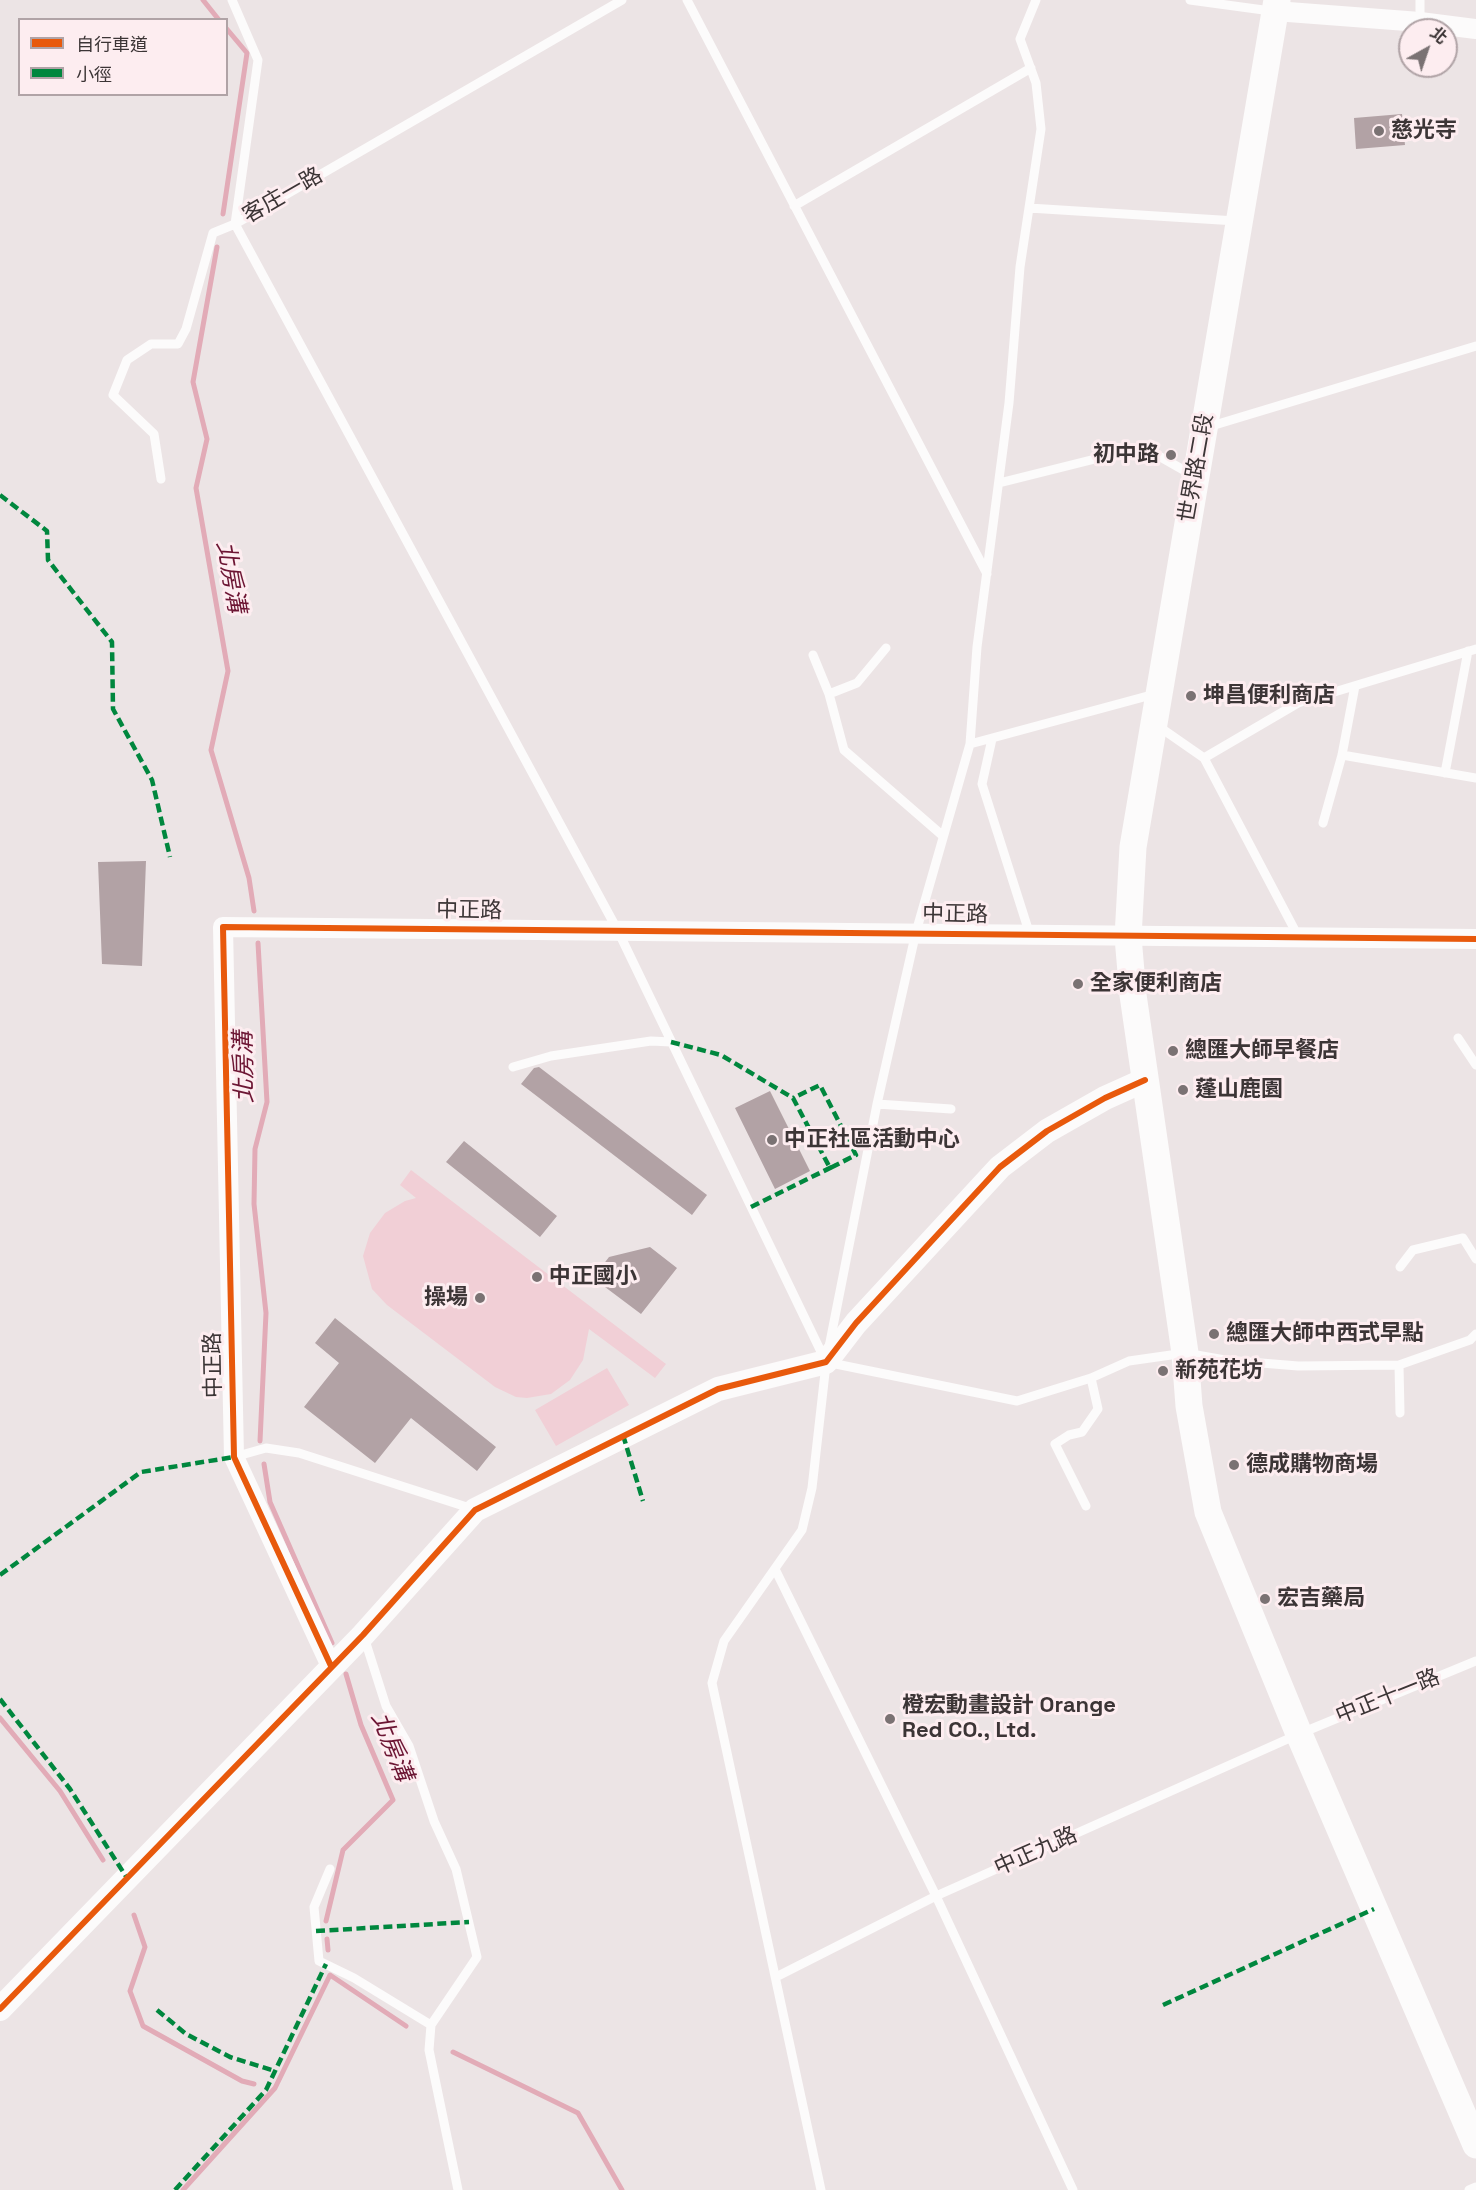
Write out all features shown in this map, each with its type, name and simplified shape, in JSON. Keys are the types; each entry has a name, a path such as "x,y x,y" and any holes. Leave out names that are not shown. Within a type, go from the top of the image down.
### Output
{"main road":[{"name":"世界路二段","path":"1276,6 1132,847 1128,937 1133,994 1185,1353 1189,1406 1208,1512 1299,1734 1476,2145"}],"street":[{"path":"1276,6 1398,20"},
{"path":"1458,27 1476,29"},
{"name":"中正路","path":"331,1666 234,1457 223,927 1476,939"},
{"path":"0,2009 363,1635 475,1510 718,1389 826,1362 855,1323 1000,1167 1047,1131 1105,1098 1145,1080"}],"lane":[{"path":"232,0 258,60 235,224 618,931 826,1362"},
{"name":"客庄一路","path":"161,479 154,434 113,395 128,360 152,344 178,344 186,329 213,233 235,224 622,0"},
{"path":"687,0 987,574"},
{"path":"821,2190 712,1683 724,1641 802,1530 812,1488 826,1362 877,1104 916,932 970,744 977,647 1009,403 1020,267 1041,129 1036,83 1020,39 1036,0"},
{"path":"1190,0 1276,6"},
{"path":"1420,0 1420,18"},
{"path":"795,206 1031,68"},
{"path":"1029,208 1239,221"},
{"path":"1204,428 1476,346"},
{"path":"999,483 1143,447 1196,477"},
{"path":"828,694 858,683 886,648"},
{"path":"1204,758 1298,704 1472,650 1445,773"},
{"path":"813,655 828,694 844,750 943,836"},
{"path":"1323,823 1342,755 1355,686"},
{"path":"970,744 1158,693"},
{"path":"1153,723 1204,758 1299,938"},
{"path":"992,739 982,783 1030,935"},
{"path":"1342,755 1476,778"},
{"path":"1458,1038 1476,1065"},
{"path":"513,1068 551,1056 651,1041 671,1042"},
{"path":"877,1104 951,1109"},
{"path":"1400,1268 1413,1250 1463,1238 1476,1259"},
{"path":"826,1362 1017,1401 1091,1378 1129,1361 1185,1353 1224,1360 1298,1366 1400,1365 1470,1340 1476,1334"},
{"path":"1400,1365 1400,1413"},
{"path":"1086,1506 1055,1444 1069,1435 1082,1432 1098,1409 1091,1378"},
{"path":"234,1457 266,1448 299,1453 475,1510"},
{"path":"775,1569 936,1896 1073,2190"},
{"path":"363,1635 386,1706 409,1746 434,1821 456,1869 477,1957 431,2025 429,2050 458,2190"},
{"name":"中正十一路","path":"1299,1734 1476,1661"},
{"name":"中正九路","path":"776,1977 936,1896 1299,1734"},
{"path":"330,1869 314,1907 319,1961 354,1978 431,2025"},
{"path":"1469,2190 1476,2187"}],"shaded area":[{"path":"411,1170 666,1364 655,1378 589,1329 583,1360 570,1380 551,1394 527,1398 516,1397 495,1387 387,1305 372,1289 363,1256 370,1233 385,1213 405,1201 416,1198 400,1185"},
{"path":"607,1368 629,1405 556,1446 535,1410"}],"building":[{"name":"慈光寺","path":"1402,114 1405,145 1356,149 1354,118"},
{"path":"146,861 142,966 102,964 98,862"},
{"path":"539,1067 707,1195 692,1215 521,1084 534,1068"},
{"name":"中正社區活動中心","path":"770,1091 810,1171 775,1189 735,1108"},
{"path":"464,1141 557,1216 540,1237 446,1162"},
{"path":"650,1247 677,1268 641,1314 593,1278 609,1257"},
{"path":"335,1318 496,1447 477,1471 411,1418 375,1463 304,1407 339,1363 315,1343"}],"waterway":[{"name":"北房溝","path":"203,0 217,18"},
{"name":"北房溝","path":"223,214 247,53 228,30"},
{"name":"北房溝","path":"217,247 193,382 207,439 196,488 228,671 211,750 249,878 254,911"},
{"name":"北房溝","path":"258,943 267,1102 255,1149 254,1204 266,1313 260,1441"},
{"name":"北房溝","path":"264,1464 270,1502 332,1643"},
{"name":"北房溝","path":"326,1921 343,1850 393,1800 361,1725 346,1674"},
{"path":"0,1718 60,1791 103,1860"},
{"path":"134,1915 145,1947 130,1991 143,2026 242,2081 254,2084"},
{"name":"北房溝","path":"327,1939 328,1950"},
{"path":"183,2190 275,2088 330,1975 406,2026"},
{"path":"453,2052 578,2113 622,2190"}],"marked path":[{"path":"0,495 47,531 48,560 112,642 113,709 152,780 170,857"},
{"path":"671,1042 721,1055 793,1098 830,1168 856,1155 820,1085 793,1098"},
{"path":"751,1207 836,1165"},
{"path":"623,1435 643,1501"},
{"path":"0,1575 141,1472 234,1457"},
{"path":"0,1699 70,1789 127,1878"},
{"path":"1163,2005 1374,1909"},
{"path":"316,1931 469,1922"},
{"path":"175,2190 266,2090 326,1964"},
{"path":"157,2010 186,2034 230,2057 275,2071"}],"cycle path":[{"path":"331,1666 234,1457 223,927 1476,939"},
{"path":"0,2009 363,1635 475,1510 718,1389 826,1362 856,1323 1000,1167 1047,1131 1105,1098 1145,1080"}],"place":[{"name":"慈光寺","path":"1379,131"},
{"name":"初中路","path":"1171,455"},
{"name":"坤昌便利商店","path":"1191,696"},
{"name":"全家便利商店","path":"1078,984"},
{"name":"總匯大師早餐店","path":"1173,1051"},
{"name":"蓬山鹿園","path":"1183,1090"},
{"name":"中正社區活動中心","path":"772,1140"},
{"name":"中正國小","path":"537,1277"},
{"name":"操場","path":"480,1298"},
{"name":"總匯大師中西式早點","path":"1214,1334"},
{"name":"新苑花坊","path":"1163,1371"},
{"name":"德成購物商場","path":"1234,1465"},
{"name":"宏吉藥局","path":"1265,1599"},
{"name":"橙宏動畫設計 Orange Red CO., Ltd.","path":"890,1719"}]}
